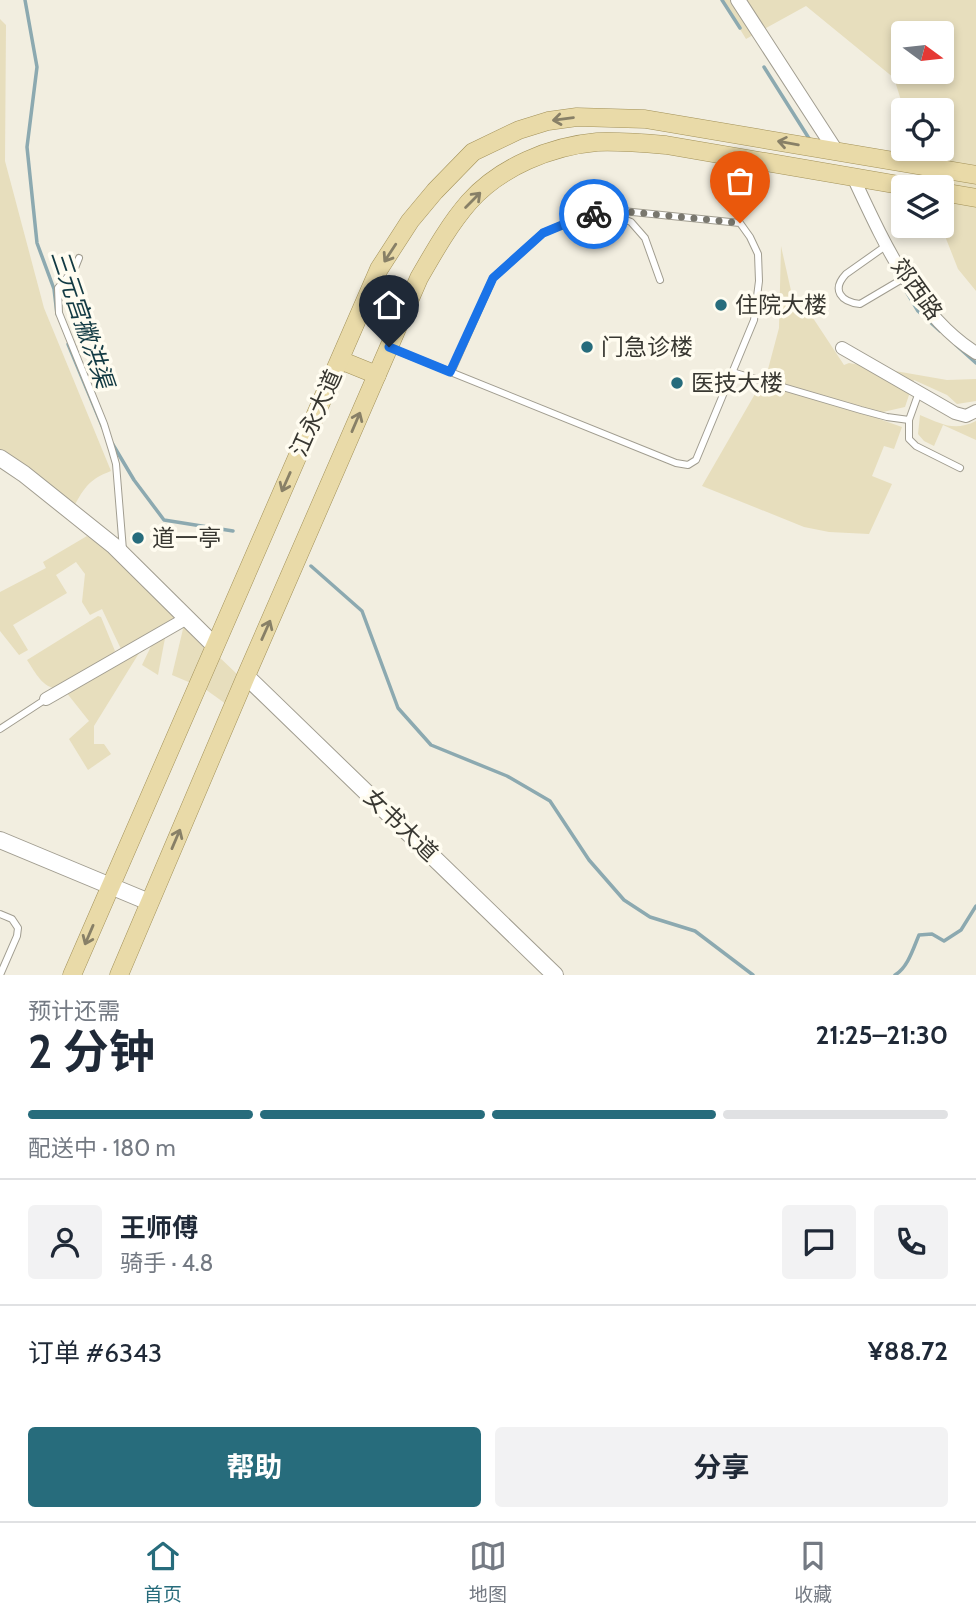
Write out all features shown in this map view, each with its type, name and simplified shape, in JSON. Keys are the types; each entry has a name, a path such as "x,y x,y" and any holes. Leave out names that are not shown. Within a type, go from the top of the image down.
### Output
{"main road":[{"name":"江永大道","path":"72,975 379,269 410,220 473,152 519,130 548,121 577,117 645,119 976,175"},
{"name":"江永大道","path":"119,975 419,278 444,235 470,201 507,170 556,150 596,142 628,142 691,149 891,184"},
{"path":"954,194 976,198"},
{"path":"340,360 377,375"},
{"path":"0,458 114,546 215,646"},
{"name":"女书大道","path":"246,676 555,975"},
{"path":"0,840 108,890"},
{"path":"0,851 147,906"}],"street":[{"path":"738,0 836,151"},
{"name":"郊西路","path":"853,177 884,247 902,279 927,309 976,353"},
{"path":"842,348 955,412 966,416 976,411"},
{"path":"46,699 187,618"}],"lane":[{"path":"389,347 450,372 676,463 688,465 696,460 754,320 759,281 758,254 740,223 612,210 579,218 543,233 493,278 450,372"},
{"path":"604,212 631,222 645,237 660,280"},
{"path":"884,247 841,279 840,295 848,302 860,304 902,279"},
{"path":"79,258 75,268 58,288 59,313 104,424 116,464 124,556"},
{"path":"732,372 861,410 909,420"},
{"path":"919,392 909,420 909,439 916,446 960,468"},
{"path":"0,729 46,699"},
{"path":"0,914 12,919 18,928 0,975"}],"shaded area":[{"path":"722,0 976,0 976,291 958,269 946,238 954,238 954,175 923,175 918,161 954,161 954,98 900,98 896,84 954,84 954,21 891,21 891,76 806,6 746,39"},
{"path":"0,19 6,25 5,161 44,308 111,471 96,478 86,487 71,512 0,458"},
{"path":"781,246 794,304 811,315 844,365 849,363 947,380 976,379 976,401 957,404 947,395 914,380 905,407 874,414 879,419 902,427 894,449 884,446 872,476 892,484 869,534 829,532 804,527 702,486 767,373 779,328"},
{"path":"920,415 954,426 976,421 976,440 943,425 934,446 918,434"},
{"path":"87,536 123,564 177,616 121,649 102,609 90,615 82,602 85,574 76,562 56,575 67,593 13,625 28,650 19,655 0,631 0,592 46,568 43,562"},
{"path":"98,616 101,617 115,651 59,689 44,683 27,660"},
{"path":"181,626 194,633 239,676 226,704 205,689 172,675 183,629"},
{"path":"166,633 158,675 142,665 154,640"},
{"path":"144,645 94,726 94,744 104,744 111,754 88,770 69,739 89,721 66,692"}],"waterway":[{"name":"三元宫撇洪渠","path":"25,0 37,67 27,147 37,243 54,289 57,314"},
{"path":"722,0 740,28"},
{"path":"764,67 810,140"},
{"path":"903,286 918,311 940,331"},
{"name":"三元宫撇洪渠","path":"68,344 103,428"},
{"path":"956,345 976,363"},
{"name":"三元宫撇洪渠","path":"112,443 134,480 164,520 233,531"},
{"name":"三元宫撇洪渠","path":"311,566 362,611 398,708 431,745 507,776 550,801 589,860 624,900 650,917 695,931 753,975"},
{"name":"三元宫撇洪渠","path":"895,975 907,963 919,935 932,934 944,941 961,930 976,906"}],"way so far":[{"path":"594,214 612,210 740,223"}],"place":[{"name":"住院大楼","path":"721,305"},
{"name":"门急诊楼","path":"587,347"},
{"name":"医技大楼","path":"677,383"},
{"name":"道一亭","path":"138,538"}],"route":[{"path":"389,347 450,372 493,278 543,233 594,214"}]}
